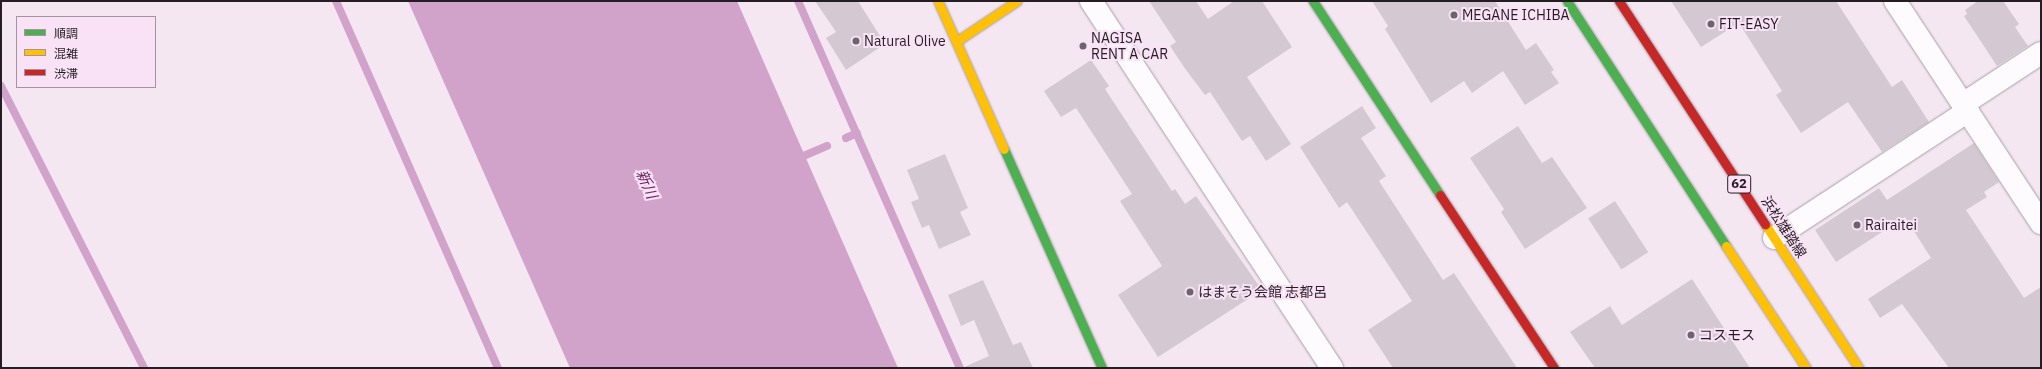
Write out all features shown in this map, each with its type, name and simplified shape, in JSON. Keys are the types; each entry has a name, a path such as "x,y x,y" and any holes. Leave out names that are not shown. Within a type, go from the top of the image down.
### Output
{"street":[{"path":"938,1 1102,368"},
{"path":"956,42 1017,1"},
{"path":"1092,1 1332,368"},
{"path":"1313,1 1554,368"},
{"path":"1567,1 1806,368"},
{"name":"浜松雄踏線","path":"1619,1 1860,368"},
{"path":"1895,1 2041,223"},
{"path":"1774,238 1966,108 2041,53"}],"water":[{"name":"新川","path":"408,1 737,1 898,368 570,368"}],"building":[{"name":"Natural Olive","path":"815,1 858,1 885,44 846,70 826,38 836,32"},
{"path":"1149,1 1196,1 1208,19 1234,1 1262,1 1292,47 1247,77 1291,144 1266,161 1250,136 1242,141 1210,92 1205,95 1170,46 1176,42"},
{"path":"1372,1 1495,1 1526,50 1536,43 1554,70 1551,72 1559,83 1525,105 1503,71 1472,93 1464,81 1431,103 1385,29 1388,26"},
{"path":"1671,1 1836,1 1892,87 1902,80 1929,122 1882,152 1848,102 1801,133 1776,95 1782,91 1739,23 1701,47"},
{"path":"1978,1 2003,1 2019,24 2015,27 2028,46 1997,66 1964,16 1967,14 1965,10"},
{"path":"1091,60 1109,86 1105,89 1172,191 1175,189 1185,204 1196,196 1262,290 1158,357 1118,295 1162,266 1120,201 1132,194 1076,108 1061,117 1044,91"},
{"path":"1362,106 1376,128 1361,138 1386,176 1379,181 1443,280 1454,273 1517,368 1393,368 1368,330 1412,301 1347,202 1339,208 1300,147"},
{"path":"1518,126 1542,163 1552,157 1587,208 1525,249 1501,212 1504,209 1470,158"},
{"path":"1974,143 1999,182 1984,192 1987,197 1966,210 2024,298 2041,287 2041,368 1949,368 1902,304 1880,318 1868,299 1931,258 1905,217 1836,262 1815,230 1879,188 1887,200"},
{"path":"945,154 968,208 960,212 971,235 939,249 929,225 922,228 911,202 919,199 907,170"},
{"path":"1615,201 1648,252 1621,270 1588,218"},
{"path":"1692,279 1750,368 1595,368 1570,332 1610,306 1622,325"},
{"path":"983,280 1013,345 1021,342 1033,368 962,368 989,356 974,320 961,326 948,295"}],"waterway":[{"path":"336,1 498,368"},
{"path":"798,1 960,368"},
{"path":"1,86 144,368"},
{"path":"846,138 857,133"},
{"path":"794,160 827,146"}],"traffic: fast":[{"path":"1313,1 1440,195"},
{"path":"1567,1 1726,246"},
{"path":"1004,149 1102,368"}],"traffic: slow":[{"path":"938,1 1004,149"},
{"path":"957,41 1017,1"},
{"path":"1765,224 1859,368"},
{"path":"1726,246 1806,368"}],"traffic: jam":[{"path":"1619,1 1765,224"},
{"path":"1440,195 1554,368"}],"place":[{"name":"MEGANE ICHIBA","path":"1454,15"},
{"name":"FIT-EASY","path":"1711,24"},
{"name":"Natural Olive","path":"856,41"},
{"name":"NAGISA RENT A CAR","path":"1083,46"},
{"name":"Rairaitei","path":"1857,225"},
{"name":"はまそう会館 志都呂","path":"1190,292"},
{"name":"コスモス","path":"1691,335"}]}
